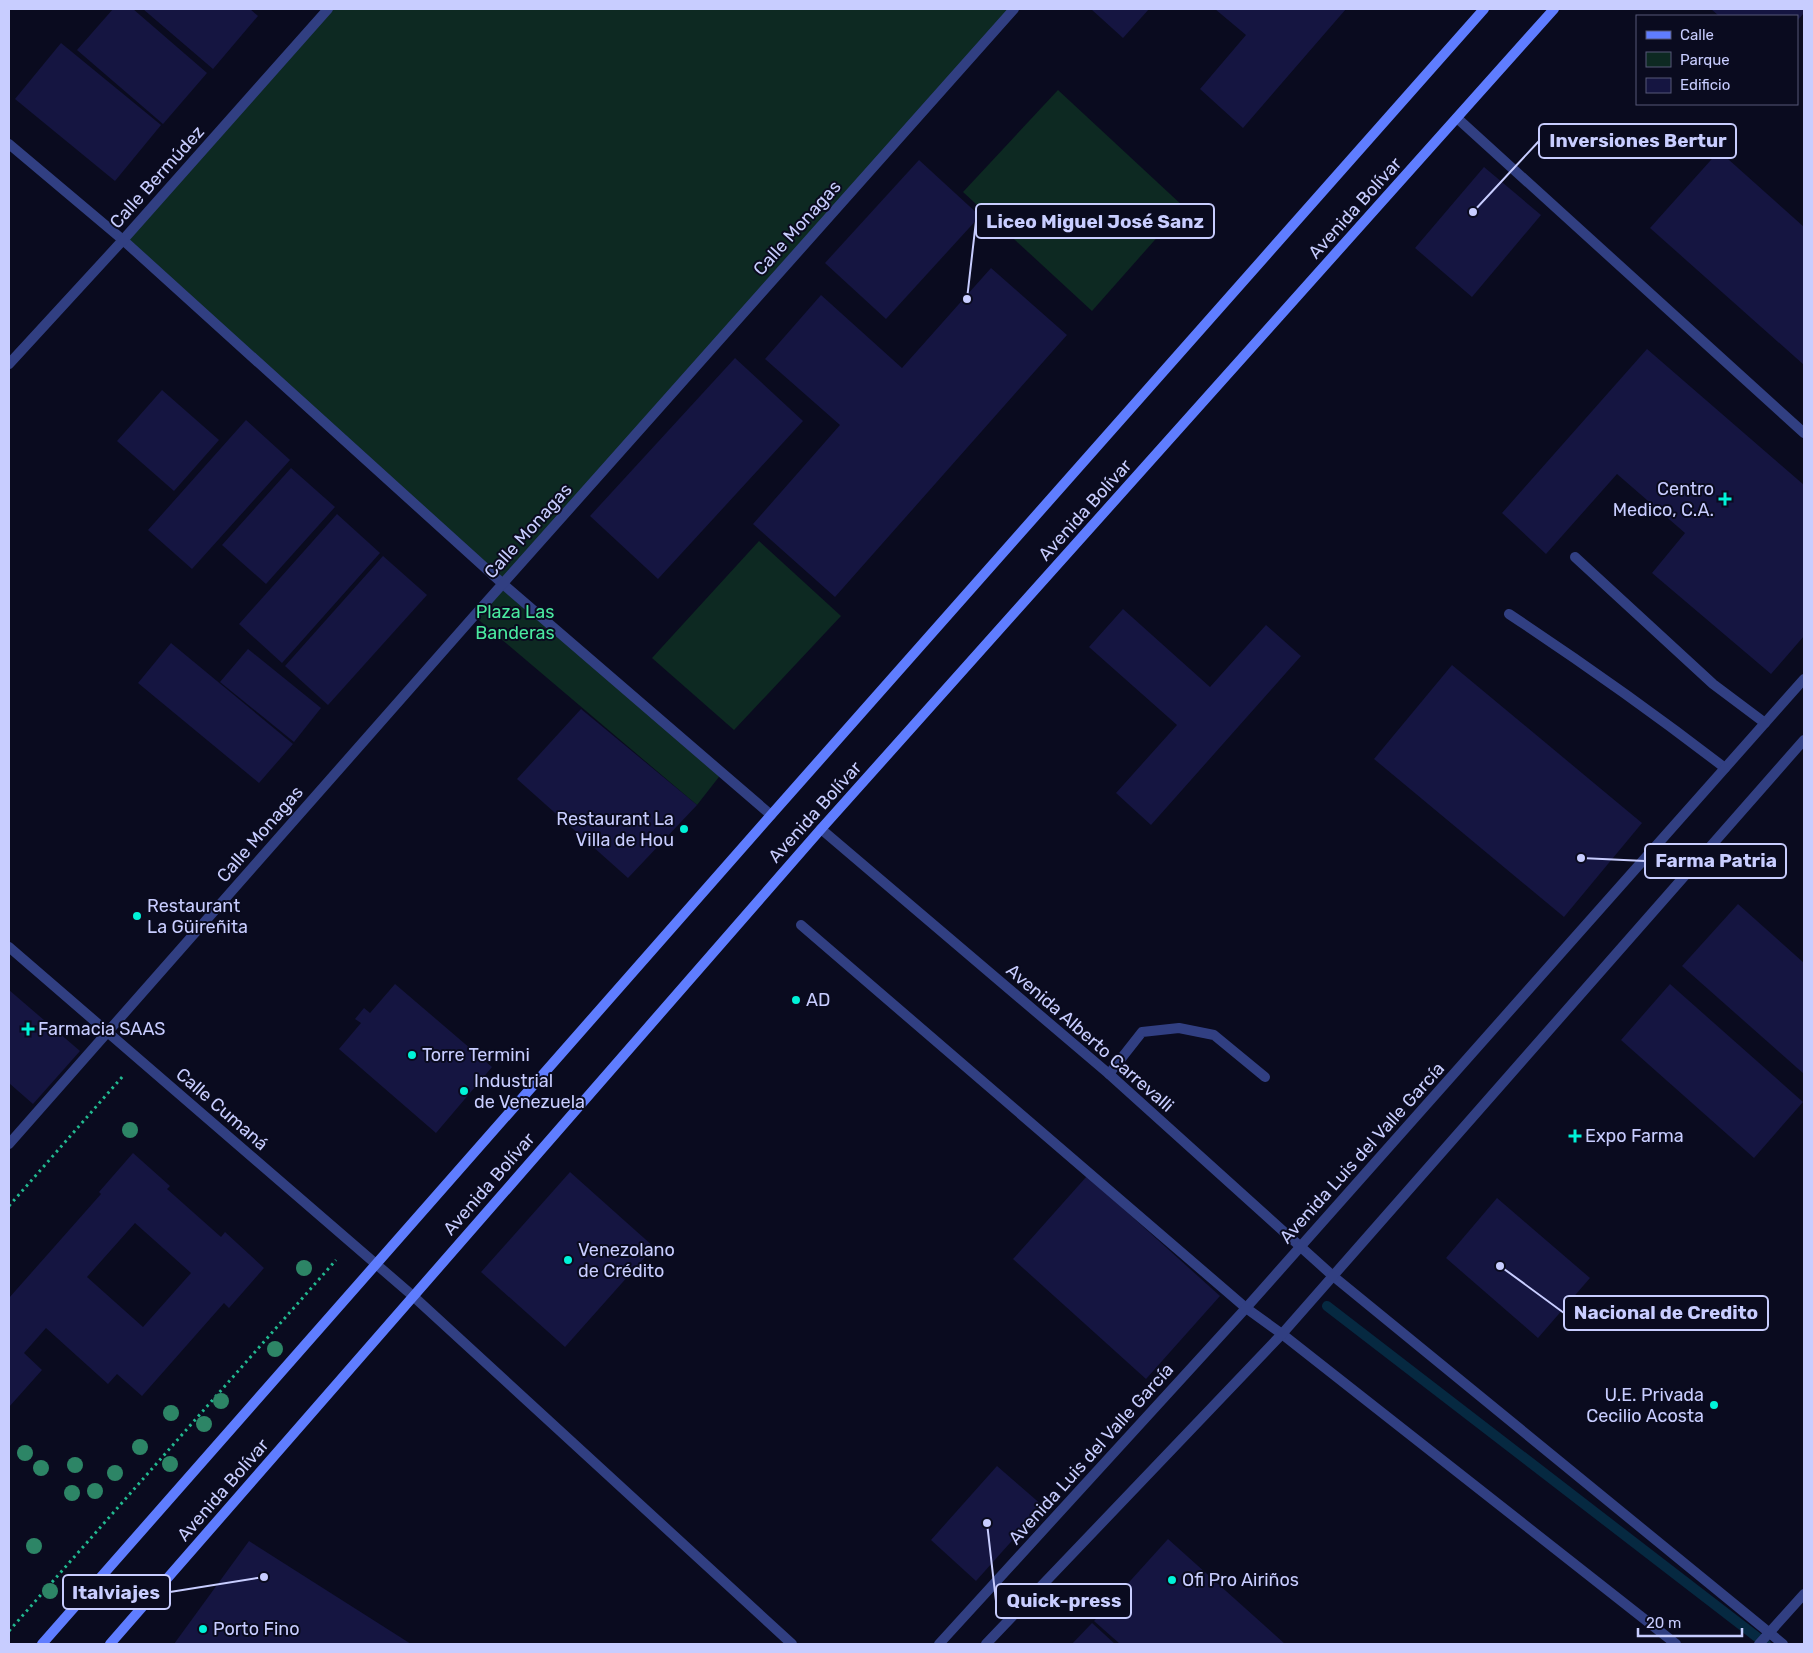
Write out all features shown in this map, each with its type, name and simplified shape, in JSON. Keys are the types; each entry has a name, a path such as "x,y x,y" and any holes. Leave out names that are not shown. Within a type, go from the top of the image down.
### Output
{"street":[{"name":"Calle Bermúdez","path":"9,364 123,240 328,9"},
{"name":"Calle Monagas","path":"9,1144 1014,9"},
{"name":"Avenida Bolívar","path":"42,1644 771,815 1484,9"},
{"name":"Avenida Bolívar","path":"110,1644 821,829 1554,9"},
{"path":"1457,118 1804,433"},
{"path":"9,144 123,240 503,584 771,815"},
{"path":"1575,557 1713,684 1765,723"},
{"path":"1509,614 1607,680 1726,768"},
{"name":"Avenida Luis del Valle García","path":"939,1644 1246,1308 1804,679"},
{"path":"986,1644 1282,1334 1804,740"},
{"name":"Avenida Alberto Carrevalli","path":"821,829 1109,1074 1333,1276 1764,1638 1783,1644"},
{"path":"802,925 1246,1308 1282,1334 1676,1644"},
{"name":"Calle Cumaná","path":"9,947 413,1296 792,1644"},
{"path":"1109,1074 1142,1032 1179,1028 1214,1035 1266,1077"},
{"path":"1764,1638 1804,1594"}],"path":[{"path":"9,1206 139,1059"},
{"path":"9,1631 351,1243"}],"green space":[{"name":"Plaza Las Banderas","path":"326,9 1014,9 503,583 722,773 697,805 474,616 502,584 123,240"},
{"path":"1058,90 1184,207 1092,311 963,192"},
{"path":"759,541 841,616 734,730 652,658"}],"building":[{"path":"113,9 133,9 207,73 163,124 77,50"},
{"path":"143,9 250,9 258,16 213,69"},
{"path":"1091,9 1149,9 1123,38"},
{"path":"1215,9 1346,9 1243,128 1200,89 1246,35"},
{"path":"1711,9 1804,9 1804,13 1798,20 1798,15 1718,15"},
{"path":"61,43 161,125 115,181 15,99"},
{"path":"1719,151 1804,227 1804,365 1650,228"},
{"path":"919,160 980,216 886,319 825,263"},
{"path":"1484,167 1541,215 1472,297 1415,248"},
{"path":"991,268 1067,335 835,597 753,524 840,425 765,359 821,295 902,368"},
{"name":"Centro Medico, C.A.","path":"1647,349 1804,485 1804,636 1771,674 1652,573 1685,533 1617,474 1546,554 1502,513"},
{"path":"735,358 803,421 658,579 590,516"},
{"path":"162,390 219,440 174,491 117,441"},
{"path":"246,420 290,460 192,569 148,530"},
{"path":"291,468 335,507 266,584 222,545"},
{"path":"337,514 380,553 282,663 239,624"},
{"path":"383,556 427,595 328,705 285,666"},
{"path":"1123,609 1210,687 1266,625 1301,656 1151,825 1116,793 1177,725 1089,647"},
{"path":"171,643 293,744 259,783 138,683"},
{"path":"248,649 321,708 294,742 220,682"},
{"path":"1452,665 1642,823 1564,917 1374,759"},
{"path":"581,709 697,805 628,878 517,779"},
{"path":"1738,904 1804,963 1804,1074 1682,966"},
{"name":"Torre Termini","path":"395,984 492,1067 436,1133 339,1049 361,1023 355,1019 364,1008 370,1013"},
{"path":"1670,984 1803,1102 1754,1158 1621,1040"},
{"path":"9,990 80,1051 33,1104 9,1083"},
{"path":"133,1153 170,1186 167,1189 221,1237 225,1232 264,1268 229,1308 224,1303 142,1396 117,1374 108,1384 46,1328 24,1353 42,1370 9,1407 9,1298 101,1194 99,1192","holes":["135,1223 191,1273 143,1327 87,1277"]},
{"name":"Venezolano de Crédito","path":"570,1172 654,1247 565,1347 481,1272"},
{"path":"1087,1176 1220,1296 1146,1379 1013,1259"},
{"path":"1497,1198 1590,1278 1538,1338 1446,1258"},
{"path":"997,1466 1043,1506 976,1581 931,1540"},
{"name":"Ofi Pro Airiños","path":"1168,1539 1285,1644 1120,1644 1094,1621"},
{"path":"249,1541 411,1644 174,1644"},
{"path":"1092,1623 1115,1644 1072,1644"}],"waterway":[{"path":"1327,1306 1766,1644"}],"place":[{"name":"Inversiones Bertur","path":"1473,212"},
{"name":"Liceo Miguel José Sanz","path":"967,299"},
{"name":"Centro Medico, C.A.","path":"1725,499"},
{"name":"Restaurant La Villa de Hou","path":"684,829"},
{"name":"Farma Patria","path":"1581,858"},
{"name":"Restaurant La Güireñita","path":"137,916"},
{"name":"AD","path":"796,1000"},
{"name":"Farmacia SAAS","path":"28,1029"},
{"name":"Torre Termini","path":"412,1055"},
{"name":"Industrial de Venezuela","path":"464,1091"},
{"name":"Expo Farma","path":"1575,1136"},
{"name":"Venezolano de Crédito","path":"568,1260"},
{"name":"Nacional de Credito","path":"1500,1266"},
{"name":"U.E. Privada Cecilio Acosta","path":"1714,1405"},
{"name":"Quick-press","path":"987,1523"},
{"name":"Italviajes","path":"264,1577"},
{"name":"Ofi Pro Airiños","path":"1172,1580"},
{"name":"Porto Fino","path":"203,1629"}]}
